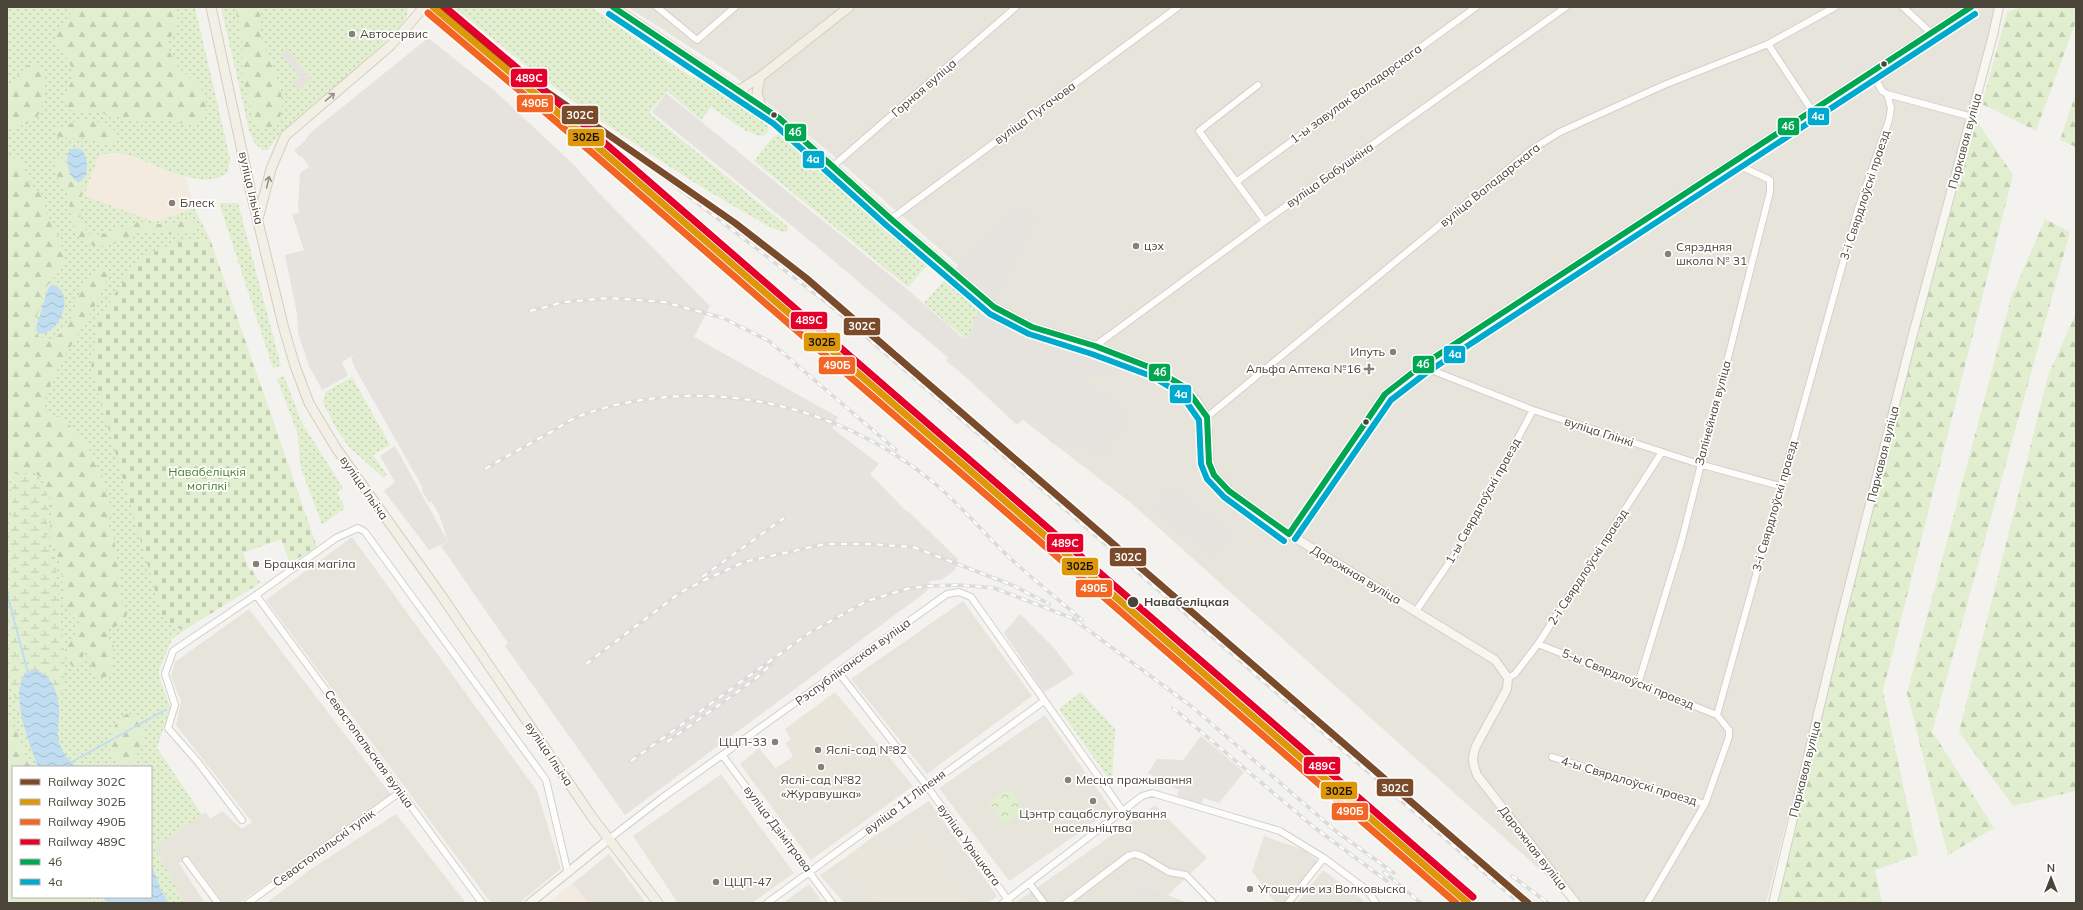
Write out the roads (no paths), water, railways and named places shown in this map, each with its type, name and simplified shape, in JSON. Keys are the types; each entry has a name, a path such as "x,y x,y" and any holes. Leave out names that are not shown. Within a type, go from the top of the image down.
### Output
{"main road":[{"name":"вуліца Ільіча","path":"211,7 258,220 284,329 295,366 309,403 326,434 441,595 608,840 658,903"},
{"path":"258,220 271,169 285,136 391,45 424,7"},
{"path":"614,7 738,91 760,77 849,7"},
{"path":"760,77 758,92 761,106"}],"street":[{"path":"657,7 697,40 735,7"},
{"name":"Горная вуліца","path":"832,167 1016,7"},
{"name":"вуліца Пугачова","path":"891,220 1178,7"},
{"name":"1-ы завулак Валадарскага","path":"1236,182 1476,7"},
{"name":"вуліца Бабушкіна","path":"1095,346 1265,220 1566,7"},
{"name":"вуліца Валадарскага","path":"1207,418 1531,150 1560,132 1664,85 1768,44 1835,7"},
{"path":"1903,7 1930,32"},
{"path":"1289,534 1385,394 1421,366 1811,110 1872,72 1930,32 1971,7"},
{"name":"Паркавая вуліца","path":"1773,903 1840,622 1909,349 1972,117 1999,7"},
{"path":"1768,44 1811,110"},
{"path":"1872,72 1882,91 1887,94 1972,117"},
{"path":"1258,85 1199,131 1265,220"},
{"name":"Дарожная вуліца","path":"738,91 779,118 891,220 994,307 1032,327 1095,346 1166,374 1184,387 1196,400 1207,418 1209,463 1214,475 1229,492 1289,534 1495,660 1508,678 1507,690 1472,754 1472,764 1477,775 1576,903"},
{"name":"3-і Свярдлоўскі праезд","path":"1717,715 1858,209 1889,120 1891,108 1887,94"},
{"name":"Залінейная вуліца","path":"1638,684 1681,543 1699,464 1771,186 1770,180 1732,162"},
{"name":"вуліца Глінкі","path":"1421,366 1533,410 1699,464 1780,486"},
{"name":"1-ы Свярдлоўскі праезд","path":"1416,611 1457,551 1533,410"},
{"name":"2-і Свярдлоўскі праезд","path":"1508,678 1515,674 1538,644 1662,452"},
{"name":"вуліца Ільіча","path":"256,595 336,538 358,528 365,532 546,780 568,873"},
{"name":"Рэспубліканская вуліца","path":"530,903 662,798 839,673 947,594 959,592 971,597 1122,810"},
{"path":"242,820 197,760 168,728 175,705 165,674 173,651 256,595"},
{"name":"Севастопальская вуліца","path":"256,595 482,903"},
{"name":"5-ы Свярдлоўскі праезд","path":"1538,644 1717,715"},
{"name":"вуліца Урыцкага","path":"839,673 927,786 1007,902"},
{"name":"вуліца 11 Ліпеня","path":"767,903 1044,701"},
{"path":"1647,903 1705,804 1730,737 1729,730 1717,715"},
{"name":"вуліца Дзімітрава","path":"723,756 811,872 832,903"},
{"name":"4-ы Свярдлоўскі праезд","path":"1552,757 1705,804"},
{"name":"Севастопальскі тупік","path":"248,903 400,792"},
{"path":"1007,902 1122,810 1142,796 1152,792 1280,831 1324,858 1368,891 1376,903"},
{"path":"1066,903 1128,856 1135,854 1142,856 1169,872 1189,877 1213,903"},
{"path":"1288,903 1324,858"},
{"path":"186,860 218,903"},
{"path":"1029,883 1044,903"}],"water":[{"path":"74,148 82,150 87,162 85,176 79,182 73,178 67,161 68,153"},
{"path":"51,285 56,286 61,291 64,298 63,313 55,326 43,334 37,332 36,328 48,289"},
{"path":"31,670 38,671 43,673 52,683 57,696 59,708 59,742 66,756 75,766 38,766 30,746 22,716 20,688 23,677"},
{"path":"152,866 161,890 169,903 107,903 104,898 152,898"}],"waterway":[{"path":"7,593 28,673"},
{"path":"70,763 165,710"}],"railway":[{"path":"488,53 550,112 984,497 1121,609 1458,903"},
{"path":"626,148 827,303 1519,903"},
{"path":"530,311 564,302 610,298 664,302 723,318 769,341 896,450"},
{"path":"485,469 574,418 627,403 673,396 720,397 765,403 810,415 854,432 895,454 933,482 1011,559 1082,620"},
{"path":"702,577 784,518"},
{"path":"586,664 681,592 744,562 825,544 868,544 913,547 1012,585 1049,604"},
{"path":"631,761 809,633 867,601 906,589 927,586 960,585 994,588 1072,618 1191,706 1337,832 1394,873"},
{"path":"667,742 754,680 773,663"},
{"path":"1173,708 1315,828 1387,881"},
{"path":"1384,872 1421,903"},
{"path":"1512,876 1548,903"},
{"path":"1458,894 1469,903"}],"rail line":[{"name":"302Б","path":"433,7 564,118 1468,903"},
{"name":"302С","path":"441,7 534,83 735,223 806,278 1528,903"},
{"name":"489С","path":"445,7 569,112 1473,897"},
{"name":"490Б","path":"428,13 559,124 1456,903"}],"place":[{"name":"Автосервис","path":"352,34"},
{"name":"Блеск","path":"172,203"},
{"name":"цэх","path":"1136,246"},
{"name":"Сярэдняя школа № 31","path":"1668,254"},
{"name":"Ипуть","path":"1393,352"},
{"name":"Альфа Аптека №16","path":"1369,369"},
{"name":"Брацкая магіла","path":"256,564"},
{"name":"Навабеліцкая","path":"1133,602"},
{"name":"ЦЦП-33","path":"775,742"},
{"name":"Яслі-сад №82","path":"818,750"},
{"name":"Яслі-сад №82 «Журавушка»","path":"821,767"},
{"name":"Месца пражывання","path":"1068,780"},
{"name":"Цэнтр сацабслугоўвання насельніцтва","path":"1093,801"},
{"name":"ЦЦП-47","path":"716,882"},
{"name":"Угощение из Волковыска","path":"1250,889"}],"park label":[{"name":"Навабеліцкія могілкі","path":"207,479"}]}
